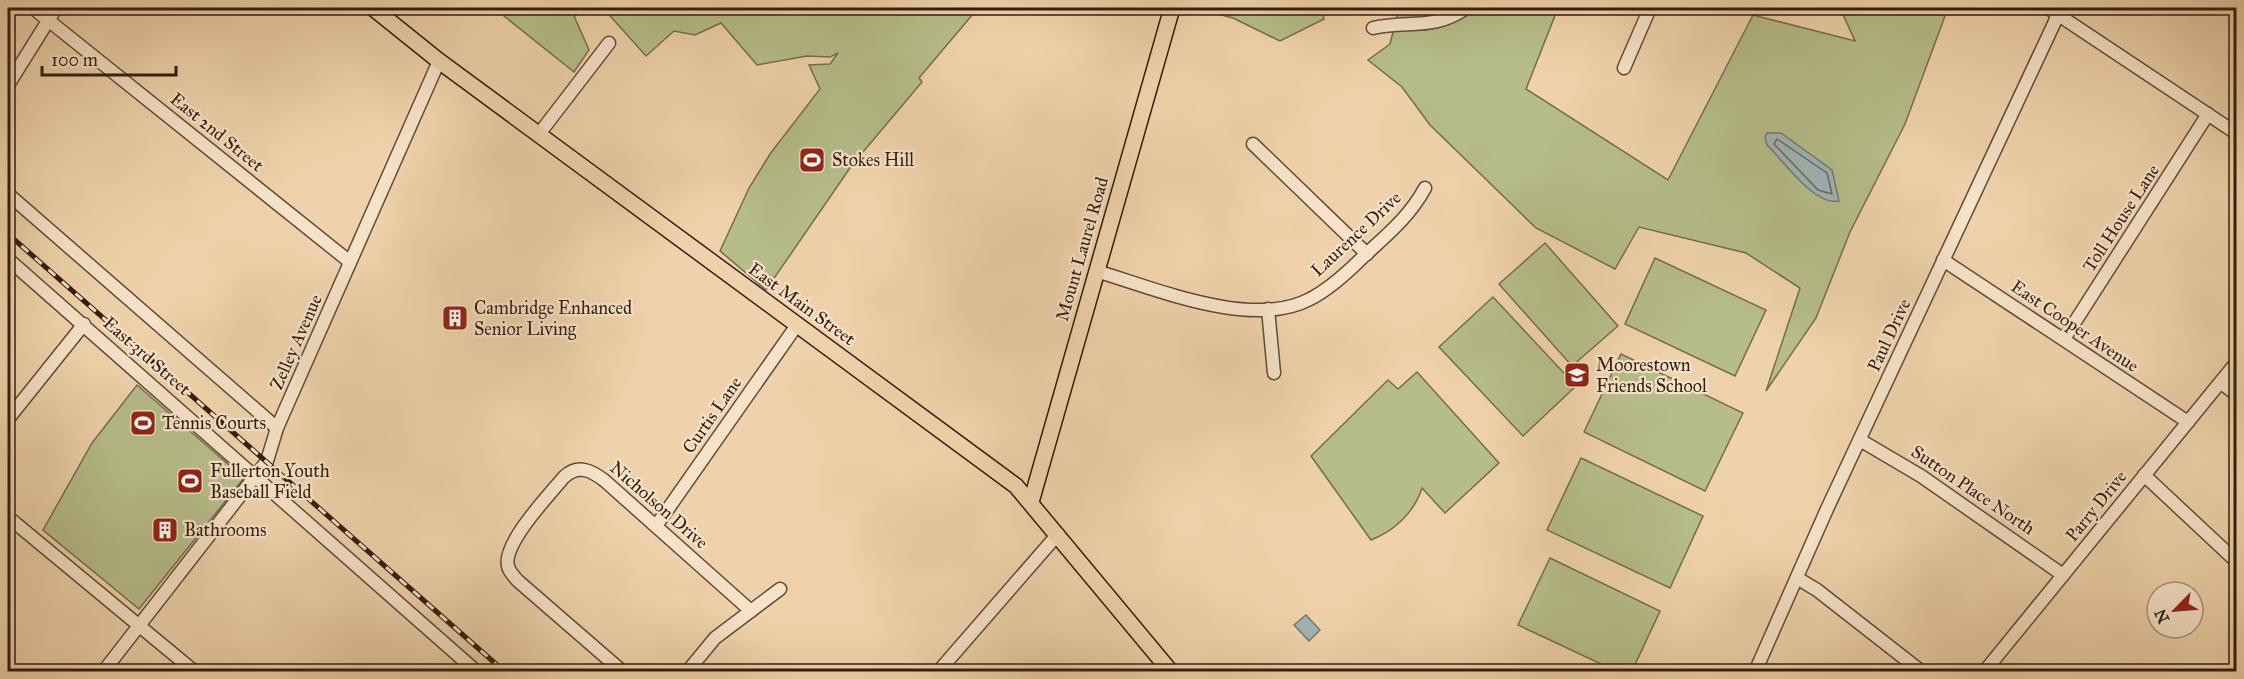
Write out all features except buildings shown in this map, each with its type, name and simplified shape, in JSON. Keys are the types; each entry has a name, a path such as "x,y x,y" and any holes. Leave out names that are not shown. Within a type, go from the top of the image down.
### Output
{"main road":[{"name":"East Main Street","path":"373,8 439,61 995,470 1031,502 1171,672"},
{"name":"Mount Laurel Road","path":"1031,502 1172,8"}],"street":[{"name":"East 2nd Street","path":"33,8 350,262"},
{"path":"8,85 56,8"},
{"path":"1373,28 1428,24 1450,18 1466,8"},
{"path":"1623,68 1650,8"},
{"path":"2053,11 2236,133"},
{"name":"Paul Drive","path":"1755,672 1943,260 2053,11"},
{"path":"540,134 609,43"},
{"name":"Zelley Avenue","path":"103,672 267,461 278,428 439,61"},
{"name":"Toll House Lane","path":"2064,339 2208,114"},
{"path":"1253,144 1367,254"},
{"name":"Laurence Drive","path":"1096,271 1214,305 1239,309 1268,309 1310,300 1345,275 1367,254 1412,209 1425,188"},
{"name":"East 3rd Street","path":"8,194 278,428"},
{"name":"East 3rd Street","path":"8,259 476,671"},
{"name":"East Cooper Avenue","path":"1943,260 2188,422"},
{"path":"1268,309 1274,373"},
{"path":"8,419 84,324"},
{"name":"Curtis Lane","path":"656,526 797,325"},
{"name":"Parry Drive","path":"1984,672 2236,363"},
{"path":"2221,382 2236,394"},
{"name":"Sutton Place North","path":"1860,440 1921,476 2063,575"},
{"name":"Nicholson Drive","path":"623,672 519,581 508,566 508,552 515,540 564,477 574,470 585,469 598,476 751,611"},
{"path":"2144,475 2236,561"},
{"path":"8,517 195,672"},
{"path":"938,672 1058,534"},
{"path":"1797,578 1817,590 1922,672"},
{"path":"687,672 715,638 780,589"}],"green space":[{"path":"494,8 594,8 574,16 589,50 574,72"},
{"path":"603,8 978,8 919,78 922,82 852,165 766,290 720,251 749,188 770,154 820,89 809,65 830,64 838,53 830,57 807,56 757,65 721,23 695,35 674,31 646,56"},
{"path":"1194,8 1322,8 1324,19 1280,41 1233,18"},
{"path":"1399,8 1558,8 1526,89 1668,180 1753,15 1855,41 1840,8 1923,8 1945,16 1905,124 1850,232 1816,318 1766,391 1800,288 1746,253 1639,227 1615,269 1536,228 1430,125 1402,87 1368,60 1390,44"},
{"path":"1545,243 1618,326 1572,366 1499,284"},
{"path":"1655,258 1766,310 1735,376 1625,324"},
{"path":"1493,297 1576,386 1523,436 1439,347"},
{"path":"1621,354 1743,413 1705,491 1584,432"},
{"path":"1417,372 1499,463 1445,513 1422,488 1414,505 1402,520 1388,532 1371,540 1311,456 1388,380 1398,389"},
{"path":"137,385 244,478 139,609 43,530 92,443"},
{"path":"1581,458 1703,516 1670,588 1547,530"},
{"path":"1550,558 1660,611 1632,671 1616,671 1518,625"}],"water":[{"path":"1767,133 1781,133 1832,170 1839,201 1830,201 1820,197 1800,181 1767,145 1765,137"},
{"path":"1306,615 1320,630 1309,641 1294,625"}],"railway":[{"path":"8,234 505,672"}],"place":[{"name":"Stokes Hill","path":"812,160"},
{"name":"Cambridge Enhanced Senior Living","path":"455,318"},
{"name":"Moorestown Friends School","path":"1577,375"},
{"name":"Tennis Courts","path":"143,423"},
{"name":"Fullerton Youth Baseball Field","path":"190,481"},
{"name":"Bathrooms","path":"165,530"}]}
